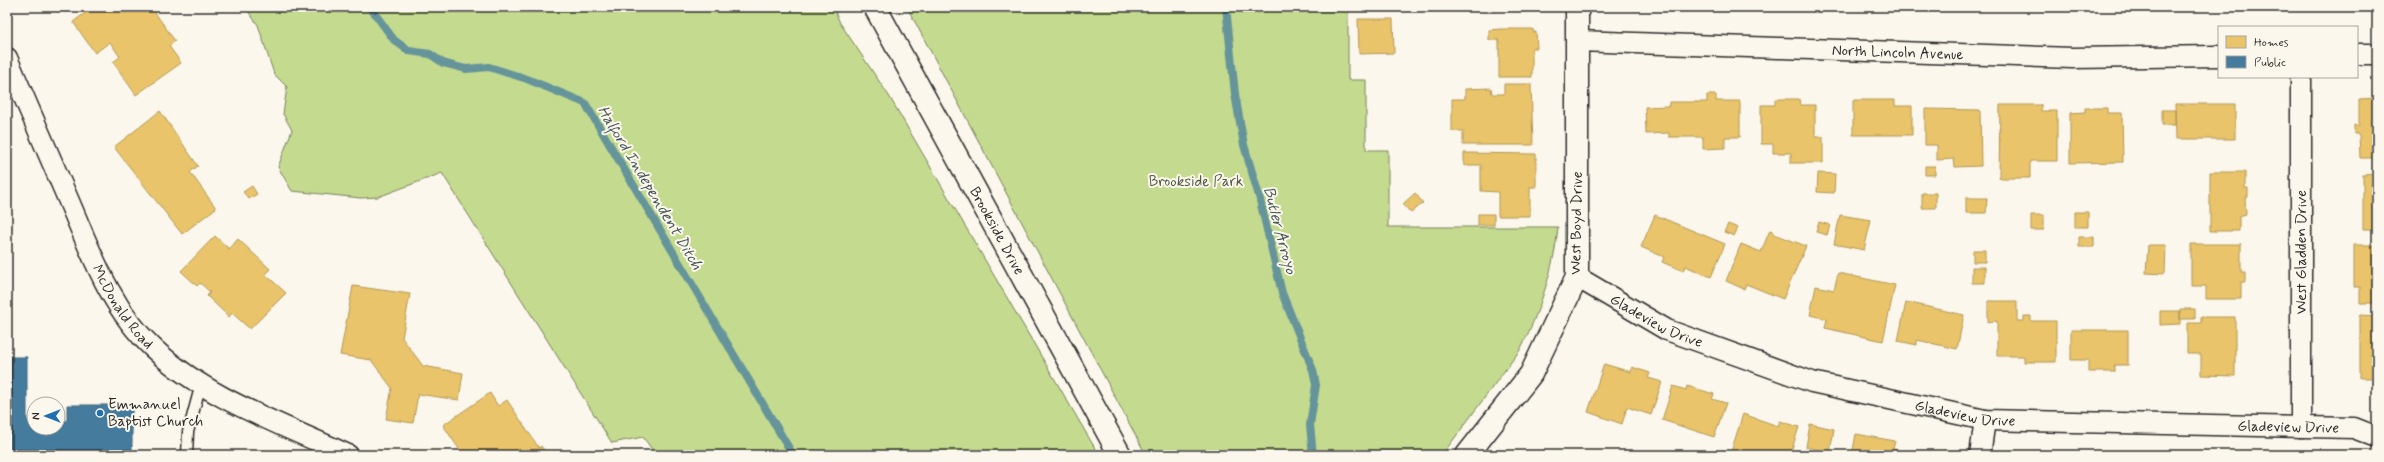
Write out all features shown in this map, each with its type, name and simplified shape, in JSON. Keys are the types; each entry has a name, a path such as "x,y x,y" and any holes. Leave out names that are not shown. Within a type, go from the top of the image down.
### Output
{"main road":[{"name":"Brookside Drive","path":"875,7 1120,455"},
{"name":"West Boyd Drive","path":"1467,455 1531,374 1577,277 1577,7"}],"street":[{"name":"North Lincoln Avenue","path":"1577,41 2072,58 2218,56"},
{"path":"2358,54 2377,54"},
{"name":"McDonald Road","path":"7,58 95,262 114,300 132,325 152,348 201,384 228,399 348,455"},
{"name":"West Gladden Drive","path":"2301,78 2301,427"},
{"name":"Gladeview Drive","path":"1577,277 1667,330 1812,382 1985,420 2354,428 2377,437"},
{"path":"1980,455 1985,420"}],"lane":[{"path":"187,455 188,432 201,384"}],"green space":[{"path":"245,7 833,7 840,23 889,96 1099,455 656,455 643,437 612,443 442,173 378,197 361,198 292,191 278,167 292,130 283,114 287,87 274,74 258,25"},
{"name":"Brookside Park","path":"907,7 1348,7 1348,80 1366,80 1366,150 1388,150 1388,227 1558,227 1553,259 1545,290 1520,350 1442,455 1146,455"}],"building: Homes":[{"path":"93,7 121,7 122,9 126,7 151,7 175,41 169,46 181,63 136,95 113,62 120,57 110,42 95,53 73,22"},
{"path":"1358,19 1393,19 1394,53 1359,54"},
{"path":"1533,29 1533,32 1536,32 1537,48 1532,48 1532,77 1499,77 1499,40 1489,40 1489,30"},
{"path":"1504,84 1531,84 1533,145 1463,145 1463,131 1452,131 1452,99 1465,99 1465,89 1491,88 1492,94 1504,94"},
{"path":"1707,95 1716,95 1716,101 1740,101 1740,137 1725,137 1725,148 1703,149 1703,137 1669,137 1669,133 1646,134 1645,107 1669,106 1669,102 1707,102"},
{"path":"2377,98 2377,158 2360,158 2359,134 2354,134 2354,125 2359,125 2359,99"},
{"path":"1775,99 1799,99 1800,105 1815,105 1815,137 1823,137 1823,163 1791,163 1791,153 1773,153 1773,144 1761,144 1761,105 1775,105"},
{"path":"1853,100 1895,100 1895,106 1912,106 1912,135 1853,135"},
{"path":"2175,104 2235,104 2235,139 2176,139"},
{"path":"2000,105 2041,105 2041,111 2057,111 2057,161 2030,161 2030,178 1999,178"},
{"path":"2085,108 2107,108 2107,113 2122,113 2123,162 2070,163 2070,113 2085,112"},
{"path":"1925,109 1980,110 1981,166 1955,167 1954,159 1937,160 1937,145 1925,145"},
{"path":"2162,110 2175,110 2175,125 2162,125"},
{"path":"160,111 198,166 190,172 216,208 182,234 114,147"},
{"path":"1464,153 1536,154 1536,187 1530,187 1530,216 1498,216 1498,192 1481,191 1481,165 1464,165"},
{"path":"1925,166 1935,166 1935,175 1925,175"},
{"path":"2210,172 2245,172 2245,188 2248,188 2248,197 2245,197 2246,214 2239,216 2239,231 2210,231"},
{"path":"1818,173 1835,174 1834,193 1817,192"},
{"path":"2377,174 2377,229 2363,229 2363,175"},
{"path":"252,186 257,194 249,199 243,192"},
{"path":"1415,193 1423,203 1411,213 1403,204"},
{"path":"1922,193 1936,193 1936,208 1922,208"},
{"path":"1966,198 1987,198 1986,213 1966,213"},
{"path":"2075,212 2088,212 2088,227 2075,227"},
{"path":"1478,214 1494,214 1494,225 1478,225"},
{"path":"1655,215 1725,244 1711,277 1685,266 1683,271 1662,262 1664,257 1641,247"},
{"path":"1840,215 1871,220 1864,250 1834,244"},
{"path":"2031,215 2044,215 2044,230 2031,230"},
{"path":"1819,222 1830,225 1827,235 1816,232"},
{"path":"1728,224 1738,228 1734,236 1724,232"},
{"path":"1770,230 1773,231 1772,233 1806,246 1783,299 1746,284 1744,289 1726,281 1741,244 1761,252"},
{"path":"215,236 229,249 238,239 270,269 265,274 286,293 250,329 232,313 229,317 207,296 210,292 200,283 197,286 181,271"},
{"path":"2079,237 2094,237 2094,247 2079,247"},
{"path":"2191,244 2241,244 2241,272 2245,272 2245,282 2241,282 2241,299 2206,299 2206,286 2191,286"},
{"path":"2148,245 2166,245 2165,274 2146,273"},
{"path":"2354,245 2377,245 2377,303 2360,303 2360,287 2354,287"},
{"path":"1973,250 1985,250 1985,262 1973,262"},
{"path":"1972,267 1985,267 1985,283 1972,283"},
{"path":"1838,273 1895,285 1883,341 1825,328 1827,319 1810,315 1816,286 1834,290"},
{"path":"353,286 410,294 402,338 423,366 463,373 459,400 418,394 413,423 386,419 392,388 371,360 340,355"},
{"path":"1988,301 2017,301 2017,321 2024,321 2024,316 2031,316 2031,321 2056,321 2056,362 2024,362 2024,356 1997,356 1997,321 1988,322"},
{"path":"1906,302 1964,315 1957,349 1917,340 1917,345 1898,341"},
{"path":"2180,309 2195,309 2195,319 2180,319"},
{"path":"2160,311 2180,311 2180,324 2160,325"},
{"path":"2360,315 2377,316 2377,378 2360,378"},
{"path":"2201,317 2235,317 2235,376 2201,375 2201,354 2187,354 2187,323 2201,323"},
{"path":"2071,330 2128,330 2128,365 2114,365 2114,372 2088,372 2088,360 2071,360"},
{"path":"1604,364 1631,372 1632,367 1650,373 1648,378 1662,382 1651,415 1627,407 1622,424 1588,412"},
{"path":"1673,386 1686,390 1687,386 1714,394 1712,399 1726,403 1714,437 1662,420"},
{"path":"490,393 498,406 507,400 539,448 541,446 548,455 463,455 443,425"},
{"path":"1743,414 1778,426 1780,421 1799,427 1790,455 1730,455"},
{"path":"1810,424 1834,429 1830,452 1806,447"},
{"path":"1856,434 1895,441 1893,449 1909,452 1908,455 1852,455"}],"building: Public":[{"name":"Emmanuel Baptist Church","path":"7,357 27,357 26,436 66,436 67,405 132,405 132,455 7,455"}],"waterway":[{"name":"Halford Independent Ditch","path":"370,7 394,40 409,51 430,54 443,63 466,69 489,67 527,79 585,103 793,455"},
{"name":"Butler Arroyo","path":"1226,7 1235,94 1244,145 1259,196 1282,293 1313,370 1316,385 1310,425 1313,455"}],"place":[{"name":"Emmanuel Baptist Church","path":"100,413"}]}
